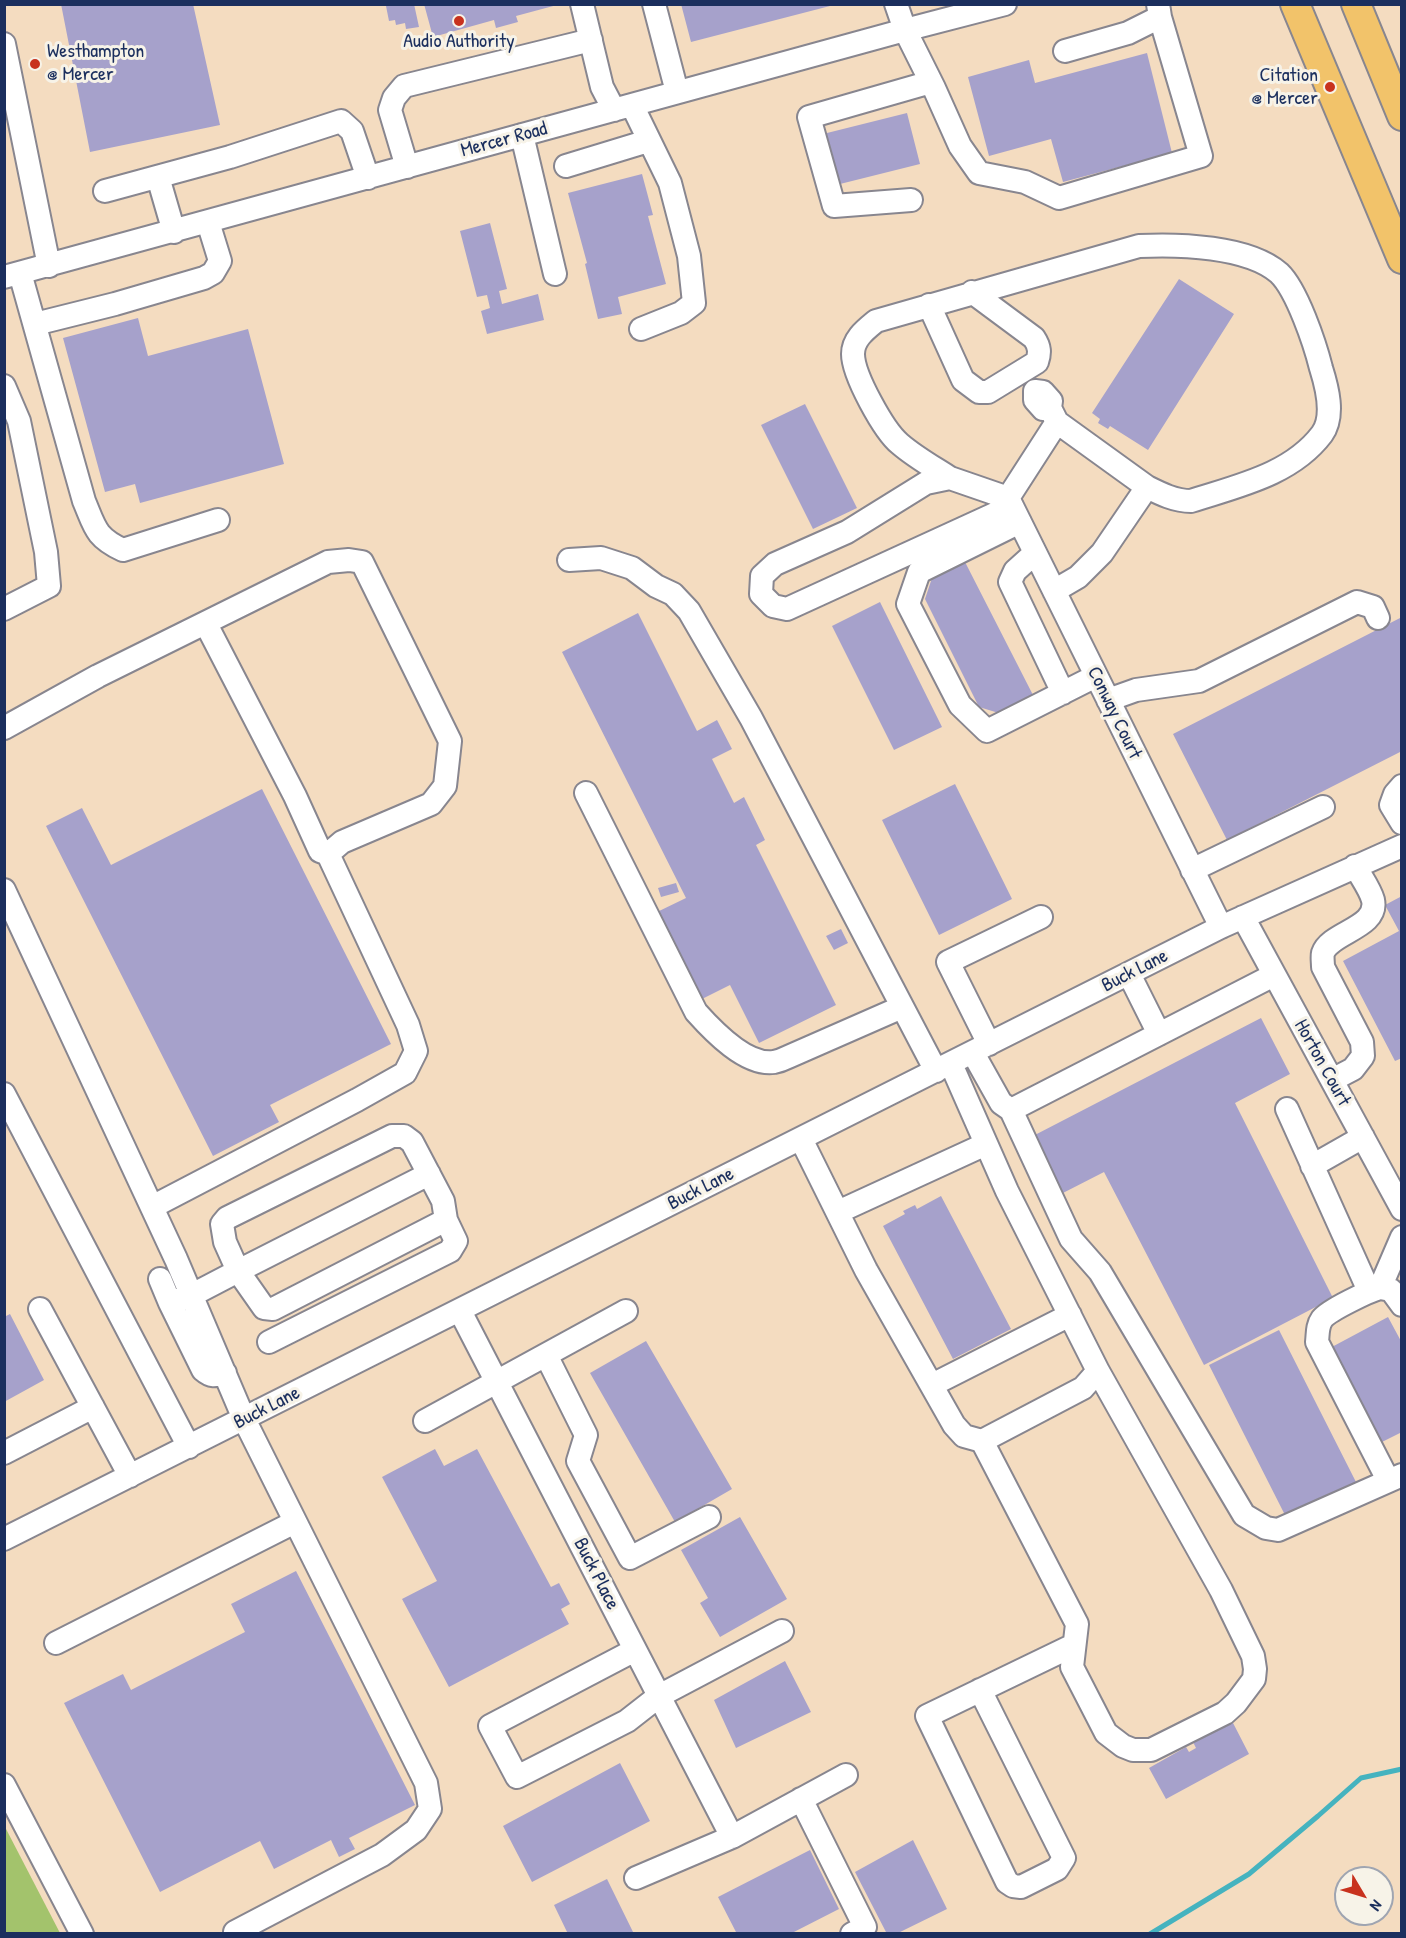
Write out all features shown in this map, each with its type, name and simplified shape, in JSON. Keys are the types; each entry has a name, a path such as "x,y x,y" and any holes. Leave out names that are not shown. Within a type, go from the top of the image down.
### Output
{"main road":[{"path":"1295,4 1401,259"},
{"path":"1356,4 1401,117"}],"street":[{"path":"582,4 602,87 623,107 648,141 670,183 689,256 694,303 681,313 640,329"},
{"path":"654,4 677,92"},
{"path":"896,4 905,30 960,146 979,173 1025,182 1059,198 1201,156 1159,11 1128,33 1065,51"},
{"name":"Mercer Road","path":"12,275 1005,4"},
{"path":"407,167 390,110 394,98 404,86 591,40"},
{"path":"4,44 11,111 49,266"},
{"path":"911,200 834,207 808,117 931,82"},
{"path":"105,191 230,157 341,121 352,131 368,178"},
{"path":"522,135 555,274"},
{"path":"566,166 648,141"},
{"path":"158,177 174,232"},
{"path":"35,324 126,301 204,278 213,273 220,261 208,222"},
{"path":"1013,508 950,478 898,443 879,420 859,377 853,354 858,335 876,321 1139,246 1171,245 1215,248 1258,261 1279,273 1290,288 1317,353 1328,391 1328,415 1324,432 1310,448 1281,470 1191,501 1181,501 1147,487 1048,407 1021,372"},
{"path":"12,275 35,324 84,501 98,533 106,543 123,550 218,520"},
{"path":"929,305 963,380 978,392 988,392 1037,362 1040,353 1034,338 972,292"},
{"path":"4,386 19,421 13,435 46,552 48,586 4,609"},
{"path":"1048,407 1013,508 919,572 908,604 960,705 987,731 1096,675"},
{"path":"950,478 926,483 847,532 775,564 762,576 761,594 773,606 787,609 1013,508"},
{"path":"1054,591 1078,577 1102,553 1147,487"},
{"name":"Conway Court","path":"1013,508 1221,927"},
{"path":"1035,553 1015,571 1010,582 1063,693"},
{"path":"569,560 601,558 633,568 673,594 689,611 751,718 902,1007 943,1068 986,1144 1007,1191 1098,1371 1221,1590 1254,1656 1254,1679 1247,1690 1225,1713 1151,1750 1133,1750 1123,1746 1106,1733 1072,1667 1077,1623 982,1441"},
{"path":"4,729 98,676 328,562 349,560 362,562 450,741 445,786 431,804 342,842 328,854"},
{"path":"1108,700 1136,690 1199,681 1358,602 1373,607 1378,618"},
{"path":"152,1207 405,1073 416,1051 408,1025 328,854 320,851 295,796 206,624"},
{"path":"1401,786 1391,804 1401,823"},
{"path":"586,793 696,1012 711,1029 736,1050 754,1059 772,1062 788,1058 902,1007"},
{"path":"1192,870 1323,807"},
{"name":"Buck Lane","path":"4,1539 1221,927 1401,846"},
{"path":"1332,1080 1353,1069 1363,1056 1362,1042 1323,967 1322,956 1324,949 1331,942 1366,920 1372,908 1373,901 1355,866"},
{"path":"4,890 192,1295 244,1419 426,1783 430,1809 416,1830 382,1855 235,1932"},
{"path":"1041,917 948,962 1001,1103 1011,1110 1071,1239 1100,1272 1244,1515 1266,1528 1278,1530 1395,1478 1317,1342 1318,1327 1323,1317 1375,1289 1391,1290 1401,1305"},
{"name":"Horton Court","path":"1243,917 1401,1209"},
{"path":"1129,974 1159,1034"},
{"path":"1011,1110 1274,975"},
{"path":"4,1094 12,1124 189,1447"},
{"path":"1287,1110 1312,1166 1375,1289"},
{"path":"270,1342 450,1251 456,1241 446,1220 443,1201 412,1142 404,1136 392,1136 227,1218 222,1224 225,1242 238,1271 264,1308 273,1309 446,1220"},
{"path":"1312,1166 1363,1137"},
{"path":"801,1139 866,1270 954,1425 964,1437 982,1441 1083,1388 1098,1371"},
{"path":"838,1212 986,1144"},
{"path":"171,1303 192,1295 429,1174"},
{"path":"1375,1289 1401,1237"},
{"path":"160,1279 203,1370 214,1376 225,1373"},
{"path":"40,1309 130,1476"},
{"name":"Buck Place","path":"460,1311 732,1837"},
{"path":"425,1420 626,1311"},
{"path":"932,1385 1070,1315"},
{"path":"546,1355 586,1435 578,1461 630,1558 709,1517"},
{"path":"4,1453 93,1407"},
{"path":"545,1476 578,1461"},
{"path":"56,1643 295,1521"},
{"path":"635,1650 490,1726 517,1777 627,1721 659,1696 782,1631"},
{"path":"980,1690 1064,1858 1057,1869 1021,1887 1007,1882 927,1716 980,1690 1074,1644"},
{"path":"636,1878 732,1837 846,1775"},
{"path":"4,1785 82,1934"},
{"path":"801,1799 865,1927 852,1934"}],"green space":[{"path":"5,1827 60,1933 5,1933"}],"building":[{"path":"61,4 193,4 220,125 90,152"},
{"path":"414,4 419,27 406,29 405,23 396,25 395,20 389,21 386,6"},
{"name":"Audio Authority","path":"424,4 557,5 516,16 518,22 496,28 494,20 433,37"},
{"path":"681,4 829,4 830,6 691,42"},
{"path":"1147,53 1172,153 1063,182 1051,139 989,156 968,77 1029,60 1035,83"},
{"path":"907,113 920,164 832,186 819,135"},
{"path":"642,174 653,215 648,216 666,284 618,297 622,314 598,319 585,264 587,263 568,193"},
{"path":"490,223 507,289 499,291 502,304 538,294 544,320 487,334 481,311 490,308 487,295 477,297 460,231"},
{"path":"1179,279 1234,314 1148,450 1110,426 1108,429 1098,423 1100,419 1092,413"},
{"path":"138,318 148,356 248,329 284,464 140,503 135,484 105,492 63,338"},
{"path":"805,404 857,508 813,529 761,425"},
{"path":"965,562 1034,697 1002,714 979,707 925,599 932,578"},
{"path":"880,602 942,727 894,750 832,626"},
{"path":"638,613 697,731 717,720 732,749 712,759 734,803 744,797 765,840 756,845 836,1005 759,1043 730,985 700,1000 655,913 686,898 562,652"},
{"path":"1402,617 1402,751 1227,840 1173,734"},
{"path":"955,784 1012,899 939,935 882,820"},
{"path":"262,789 391,1044 270,1105 279,1122 213,1156 46,826 82,808 111,865"},
{"path":"676,883 679,892 661,897 658,888"},
{"path":"1402,896 1402,1058 1395,1061 1343,961 1399,931 1385,905"},
{"path":"841,929 848,943 834,950 826,936"},
{"path":"1261,1018 1290,1074 1235,1103 1333,1298 1204,1365 1104,1172 1061,1194 1031,1137"},
{"path":"941,1196 1011,1329 953,1359 883,1226 905,1214 903,1211 915,1205 917,1209"},
{"path":"10,1314 44,1380 4,1402 4,1317"},
{"path":"1388,1317 1402,1343 1402,1432 1380,1443 1330,1348"},
{"path":"1279,1330 1356,1482 1286,1517 1209,1365"},
{"path":"646,1341 732,1489 675,1522 590,1373"},
{"path":"435,1449 444,1466 477,1449 551,1587 559,1583 570,1604 561,1609 569,1624 449,1687 402,1599 437,1581 382,1477"},
{"path":"740,1517 787,1599 720,1637 700,1603 708,1598 681,1550"},
{"path":"296,1571 415,1805 349,1838 355,1849 339,1857 331,1840 274,1869 260,1841 160,1892 64,1703 123,1674 131,1690 245,1632 231,1604"},
{"path":"785,1661 811,1712 736,1748 714,1700"},
{"path":"1232,1721 1249,1754 1166,1799 1149,1768 1186,1747 1189,1752 1196,1748 1193,1742"},
{"path":"620,1763 650,1821 532,1882 503,1826"},
{"path":"913,1840 947,1909 896,1934 887,1934 855,1872"},
{"path":"810,1850 839,1909 790,1934 737,1934 718,1897"},
{"path":"607,1879 634,1934 568,1934 554,1905"}],"waterway":[{"path":"1150,1934 1249,1874 1361,1778 1402,1769"}],"place":[{"name":"Audio Authority","path":"459,21"},
{"name":"Westhampton @ Mercer","path":"35,64"},
{"name":"Citation @ Mercer","path":"1330,87"}]}
